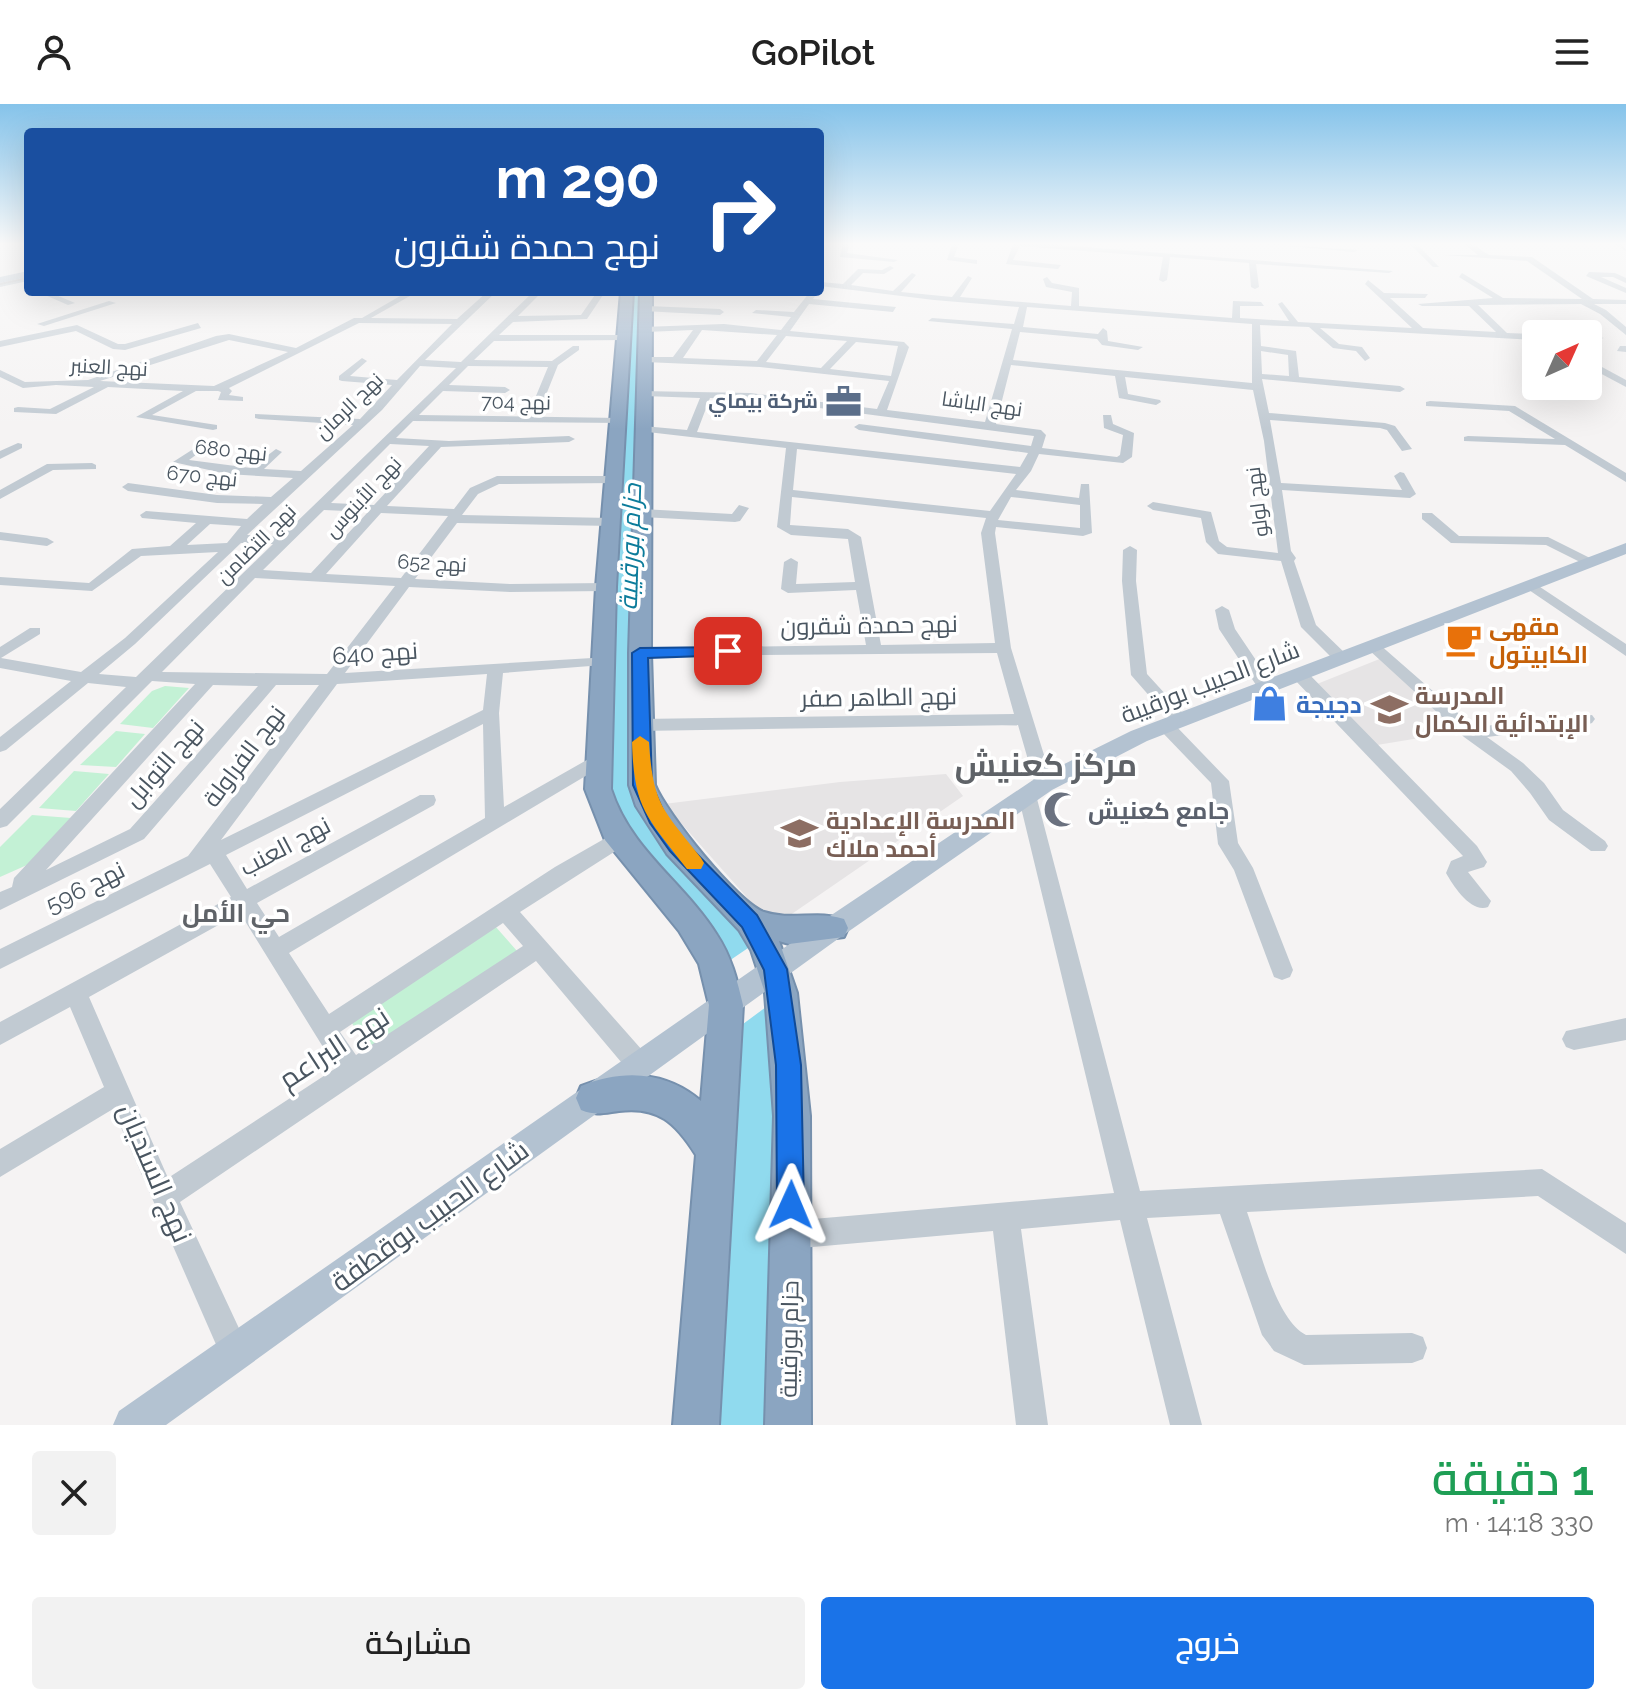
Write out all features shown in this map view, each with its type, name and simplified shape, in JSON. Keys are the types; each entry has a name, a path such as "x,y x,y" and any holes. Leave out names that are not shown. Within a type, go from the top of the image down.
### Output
{"highway":[{"name":"حزام بورقيبة","path":"643,306 635,333 631,425 642,513 642,785 650,806 677,846 750,921 776,969 783,1005 792,1116 788,1425"},
{"name":"حزام بورقيبة","path":"635,333 645,359 644,393 615,479 606,587 598,761 603,814 618,840 703,940 717,966 726,1005 713,1147 696,1425"},
{"path":"750,921 789,931 833,928"},
{"path":"594,1098 636,1089 661,1094 697,1119 713,1147"}],"main road":[{"name":"شارع الحبيب بورقيبة","path":"726,1005 1035,790 1090,758 1626,548"},
{"name":"شارع الحبيب بوقطفة","path":"133,1425 726,1005"}],"street":[{"path":"43,334 34,327 103,306"},
{"path":"220,388 387,306"},
{"name":"نهج الرمان","path":"3,740 130,641 234,543 273,501 363,422 421,363 430,349 477,306"},
{"name":"نهج التضامن","path":"0,821 8,806 147,679 524,306"},
{"path":"511,319 584,317 592,306"},
{"path":"660,306 720,312"},
{"path":"760,364 804,306"},
{"path":"857,306 893,309"},
{"path":"990,425 1023,306"},
{"path":"1069,306 1236,321 1522,337"},
{"path":"1236,306 1236,321"},
{"path":"1283,306 1296,325"},
{"path":"1394,306 1422,332"},
{"path":"1474,306 1505,336"},
{"path":"1593,306 1626,332"},
{"path":"1109,309 1101,337 1105,343 1138,347"},
{"path":"756,313 808,322"},
{"path":"362,319 459,322"},
{"path":"932,321 1101,337"},
{"name":"نهج لولو","path":"1256,322 1257,382 1270,441 1284,551 1289,558 1309,627 1342,659"},
{"path":"1311,325 1336,346 1360,349 1365,358"},
{"path":"0,344 77,328 116,347 125,347 198,326"},
{"path":"677,359 700,327"},
{"path":"491,338 635,333 700,327 787,331 903,345 893,389 859,427 846,449"},
{"path":"82,383 219,338 229,337 294,350"},
{"path":"809,381 854,339"},
{"path":"536,408 554,364 576,348"},
{"path":"1257,348 1293,353 1294,380"},
{"path":"645,359 760,364 819,371 847,380 893,379"},
{"path":"362,361 342,378 398,383"},
{"path":"691,433 703,385 713,361"},
{"path":"1006,362 1120,373 1257,382 1294,380 1400,389"},
{"path":"421,363 554,364"},
{"path":"1602,371 1626,384"},
{"name":"نهج العنبر","path":"0,373 19,384 220,388"},
{"path":"1120,373 1123,396 1156,402"},
{"path":"18,410 52,412 106,385"},
{"name":"نهج الباشا","path":"644,393 703,385 834,400 876,410 1037,432 1040,435 1037,449 992,519"},
{"path":"441,388 508,387 497,400"},
{"path":"220,388 227,391 222,398 239,399"},
{"path":"194,389 141,417 213,427"},
{"path":"1497,398 1564,443 1626,478"},
{"path":"1430,404 1511,408"},
{"path":"481,420 489,410"},
{"path":"259,416 363,422"},
{"path":"1263,416 1381,425 1391,428 1406,449"},
{"path":"859,427 1123,460 1129,433 1108,426 1107,417"},
{"name":"نهج 704","path":"412,418 631,425 1025,471"},
{"path":"388,441 438,443 569,439"},
{"path":"1468,439 1564,443"},
{"name":"نهج الأبنوس","path":"315,577 438,443"},
{"path":"0,456 18,446"},
{"path":"792,446 783,527 791,531 848,533 854,537 874,648"},
{"name":"نهج 680","path":"198,449 179,462 302,475"},
{"path":"253,472 276,452"},
{"path":"0,495 51,466 92,467"},
{"path":"1274,486 1410,494 1400,476"},
{"name":"نهج الفراولة","path":"204,856 403,581 478,488 497,480 615,479"},
{"name":"نهج 670","path":"128,487 217,499 273,501"},
{"path":"787,493 1083,532 1087,530 1085,487"},
{"path":"1008,493 1084,502"},
{"path":"322,506 455,516 611,522"},
{"path":"1153,506 1207,515 1213,542 1223,551 1289,558"},
{"path":"642,513 735,518 743,508"},
{"path":"146,515 250,523"},
{"path":"1427,516 1456,540 1548,541 1591,562"},
{"path":"992,519 989,545 1003,648 1023,719 1070,974 1132,1205 1186,1425"},
{"path":"174,550 207,520"},
{"path":"0,536 47,542"},
{"path":"0,581 92,587 137,552 287,541"},
{"path":"1130,550 1129,581 1139,675 1220,781 1228,844 1243,868 1282,970"},
{"path":"791,562 788,589 861,586"},
{"name":"نهج 652","path":"255,574 510,588 606,587"},
{"path":"0,596 19,583"},
{"path":"1531,585 1626,651"},
{"path":"1222,610 1227,629 1266,687"},
{"path":"0,654 35,631"},
{"path":"1374,647 1470,733 1511,762 1537,788 1556,815 1598,846"},
{"name":"نهج حمدة شقرون","path":"640,653 1003,648"},
{"name":"نهج 640","path":"0,663 84,678 269,683 603,660"},
{"path":"495,822 491,713 496,668"},
{"path":"1300,675 1470,851 1477,862 1458,867 1456,873 1481,901"},
{"path":"19,884 207,681"},
{"name":"نهج التوابل","path":"0,902 19,884 137,834 269,683"},
{"name":"نهج 596","path":"0,960 491,713"},
{"name":"نهج الطاهر صفر","path":"640,725 1023,719"},
{"path":"1470,733 1586,719"},
{"path":"275,950 598,761"},
{"name":"نهج العنب","path":"0,1034 427,800"},
{"path":"325,1029 618,840"},
{"path":"204,856 242,899 352,1071"},
{"path":"506,911 641,1067"},
{"name":"نهج البراعم","path":"163,1197 468,998 538,948"},
{"name":"نهج السنديان","path":"75,991 163,1197 236,1354"},
{"path":"1574,1039 1626,1029"},
{"path":"0,1164 120,1091"},
{"path":"790,1235 1132,1205 1542,1182 1626,1240"},
{"path":"1229,1200 1273,1324 1285,1340 1304,1350 1412,1348"},
{"path":"1005,1216 1032,1425"}],"shaded area":[{"name":"المدرسة الإبتدائية الكمال","path":"1382,658 1462,731 1377,745 1317,684"},
{"name":"المدرسة الإعدادية أحمد ملاك","path":"946,774 963,796 783,920 768,921 664,804 840,782"}],"green space":[{"path":"165,686 189,688 153,728 120,724 152,691"},
{"path":"116,731 145,734 116,767 80,765"},
{"path":"74,771 109,774 76,811 39,808"},
{"path":"32,815 71,818 27,865 0,877 0,847"},
{"path":"495,926 517,951 369,1048 349,1019"}],"water":[{"path":"630,306 642,306 638,808 650,827 725,909 751,946 729,961 622,833 606,789"},
{"path":"766,1007 777,1079 773,1425 713,1425 732,1079 743,1024"}],"slow traffic":[{"path":"640,742 645,796 677,846 694,863"}],"place":[{"name":"شركة بيماي","path":"844,401"},
{"name":"مقهى الكابيتول","path":"1463,640"},
{"name":"دجيجة","path":"1270,704"},
{"name":"المدرسة الإبتدائية الكمال","path":"1389,709"},
{"name":"جامع كعنيش","path":"1062,810"},
{"name":"المدرسة الإعدادية أحمد ملاك","path":"800,834"}],"district":[{"name":"مركز كعنيش","path":"1046,764"},
{"name":"حي الأمل","path":"236,913"}],"route":[{"path":"728,651 640,653 642,785 650,806 677,846 750,921 776,969 789,1065 791,1205"}]}
